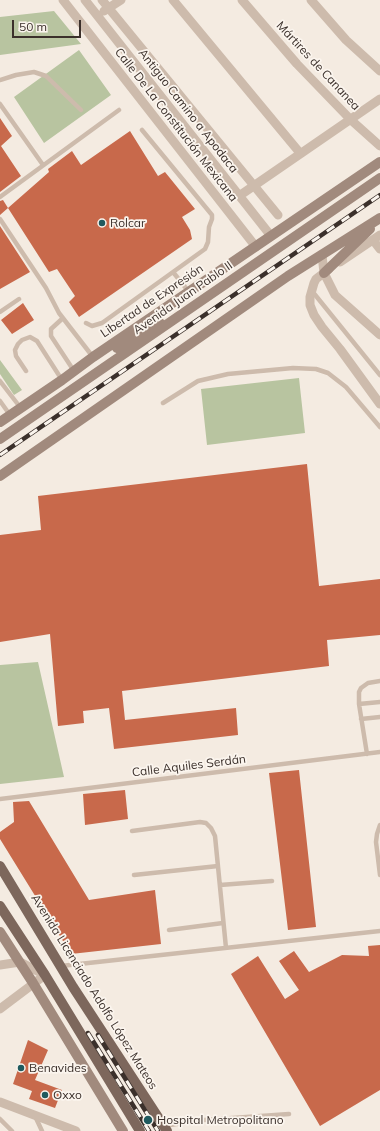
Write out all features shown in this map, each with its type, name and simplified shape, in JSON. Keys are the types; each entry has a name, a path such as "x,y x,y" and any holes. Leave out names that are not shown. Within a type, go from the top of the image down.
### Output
{"main road":[{"name":"Libertad de Expresión","path":"0,422 380,162"},
{"name":"Avenida Juan Pablo II","path":"0,439 380,178"},
{"path":"282,230 332,210"},
{"path":"0,476 288,276 379,218"},
{"path":"324,273 371,228 379,218"},
{"path":"93,357 103,356 162,322 181,316"},
{"path":"0,435 44,392"},
{"name":"Avenida Licenciado Adolfo López Mateos","path":"0,866 61,966 165,1128"},
{"path":"0,906 45,974 140,1131"},
{"path":"0,932 33,983 122,1131"}],"street":[{"name":"Calle De La Constitución Mexicana","path":"63,0 256,247"},
{"name":"Antiguo Camino a Apodaca","path":"85,0 271,236"},
{"path":"102,0 278,215"},
{"path":"97,14 121,0"},
{"path":"173,0 300,153"},
{"name":"Mártires de Cananea","path":"242,0 297,64 351,120 380,146"},
{"path":"311,0 346,40 380,71"},
{"path":"239,196 380,99"},
{"path":"380,249 377,237 316,278 312,290 310,305 314,315 322,327 380,404"},
{"path":"322,255 324,273 335,295 380,335"},
{"path":"0,965 20,962 45,974 0,1009"},
{"path":"0,1102 76,1131"}],"lane":[{"path":"0,80 28,73 46,76 81,110"},
{"path":"0,104 43,165"},
{"path":"0,197 119,110"},
{"path":"86,323 92,326 102,323 205,249 208,242 209,227 212,215 142,130"},
{"path":"0,219 46,288 63,318 93,357"},
{"path":"173,272 189,292"},
{"path":"312,290 380,375"},
{"path":"0,312 19,299"},
{"path":"63,318 51,329 51,336 74,371"},
{"path":"26,371 16,356 15,350 18,344 30,337 37,341 62,380"},
{"path":"163,403 198,381 228,374 293,368 316,369 328,373 346,387 380,427"},
{"path":"0,381 20,407"},
{"path":"0,401 10,415"},
{"path":"367,754 359,704 359,692 361,688 368,683 380,681"},
{"path":"359,704 380,702"},
{"path":"361,719 380,717"},
{"name":"Calle Aquiles Serdán","path":"0,799 380,752"},
{"path":"132,831 200,822 206,823 211,828 214,836 218,866 226,948"},
{"path":"380,825 376,842 380,875"},
{"path":"134,875 218,866"},
{"path":"220,885 272,880"},
{"path":"169,930 223,923"},
{"path":"61,966 380,931"},
{"path":"165,1128 219,1118 289,1114"},
{"path":"34,1115 42,1131"},
{"path":"0,1118 12,1131"}],"green space":[{"path":"54,11 81,44 0,55 0,17"},
{"path":"79,50 111,95 44,143 14,97"},
{"path":"0,360 22,390 14,395 0,374"},
{"path":"299,378 305,433 207,445 201,389"},
{"path":"38,662 64,777 0,784 0,665"}],"building":[{"path":"0,118 12,136 1,146 21,176 0,192"},
{"name":"Rolcar","path":"130,131 158,176 165,172 195,209 182,217 190,230 192,239 79,317 69,302 75,296 57,269 49,272 8,208 49,172 48,169 72,151 81,165"},
{"path":"3,200 8,208 0,215 0,201"},
{"path":"0,226 30,272 0,289"},
{"path":"23,303 34,320 12,334 1,320"},
{"path":"307,464 319,586 380,579 380,635 327,640 329,666 122,691 125,720 236,708 238,735 114,749 109,708 83,711 84,723 58,726 50,634 0,642 0,535 41,530 38,496"},
{"path":"299,770 316,927 288,930 269,773"},
{"path":"125,790 128,819 85,825 83,794"},
{"path":"29,801 89,900 155,890 161,944 71,954 0,839 0,832 14,822 13,802"},
{"path":"380,945 380,1090 320,1126 231,974 258,956 285,999 299,990 279,961 294,951 309,972 342,955 369,956 368,946"},
{"path":"28,1040 48,1050 35,1080 62,1090 55,1108 29,1099 32,1091 13,1084"}],"railway":[{"path":"0,455 380,195"},
{"path":"88,1033 149,1131"},
{"path":"98,1035 158,1131"}],"place":[{"name":"Rolcar","path":"102,223"},
{"name":"Benavides","path":"21,1068"},
{"name":"Oxxo","path":"45,1095"},
{"name":"Hospital Metropolitano","path":"148,1120"}]}
